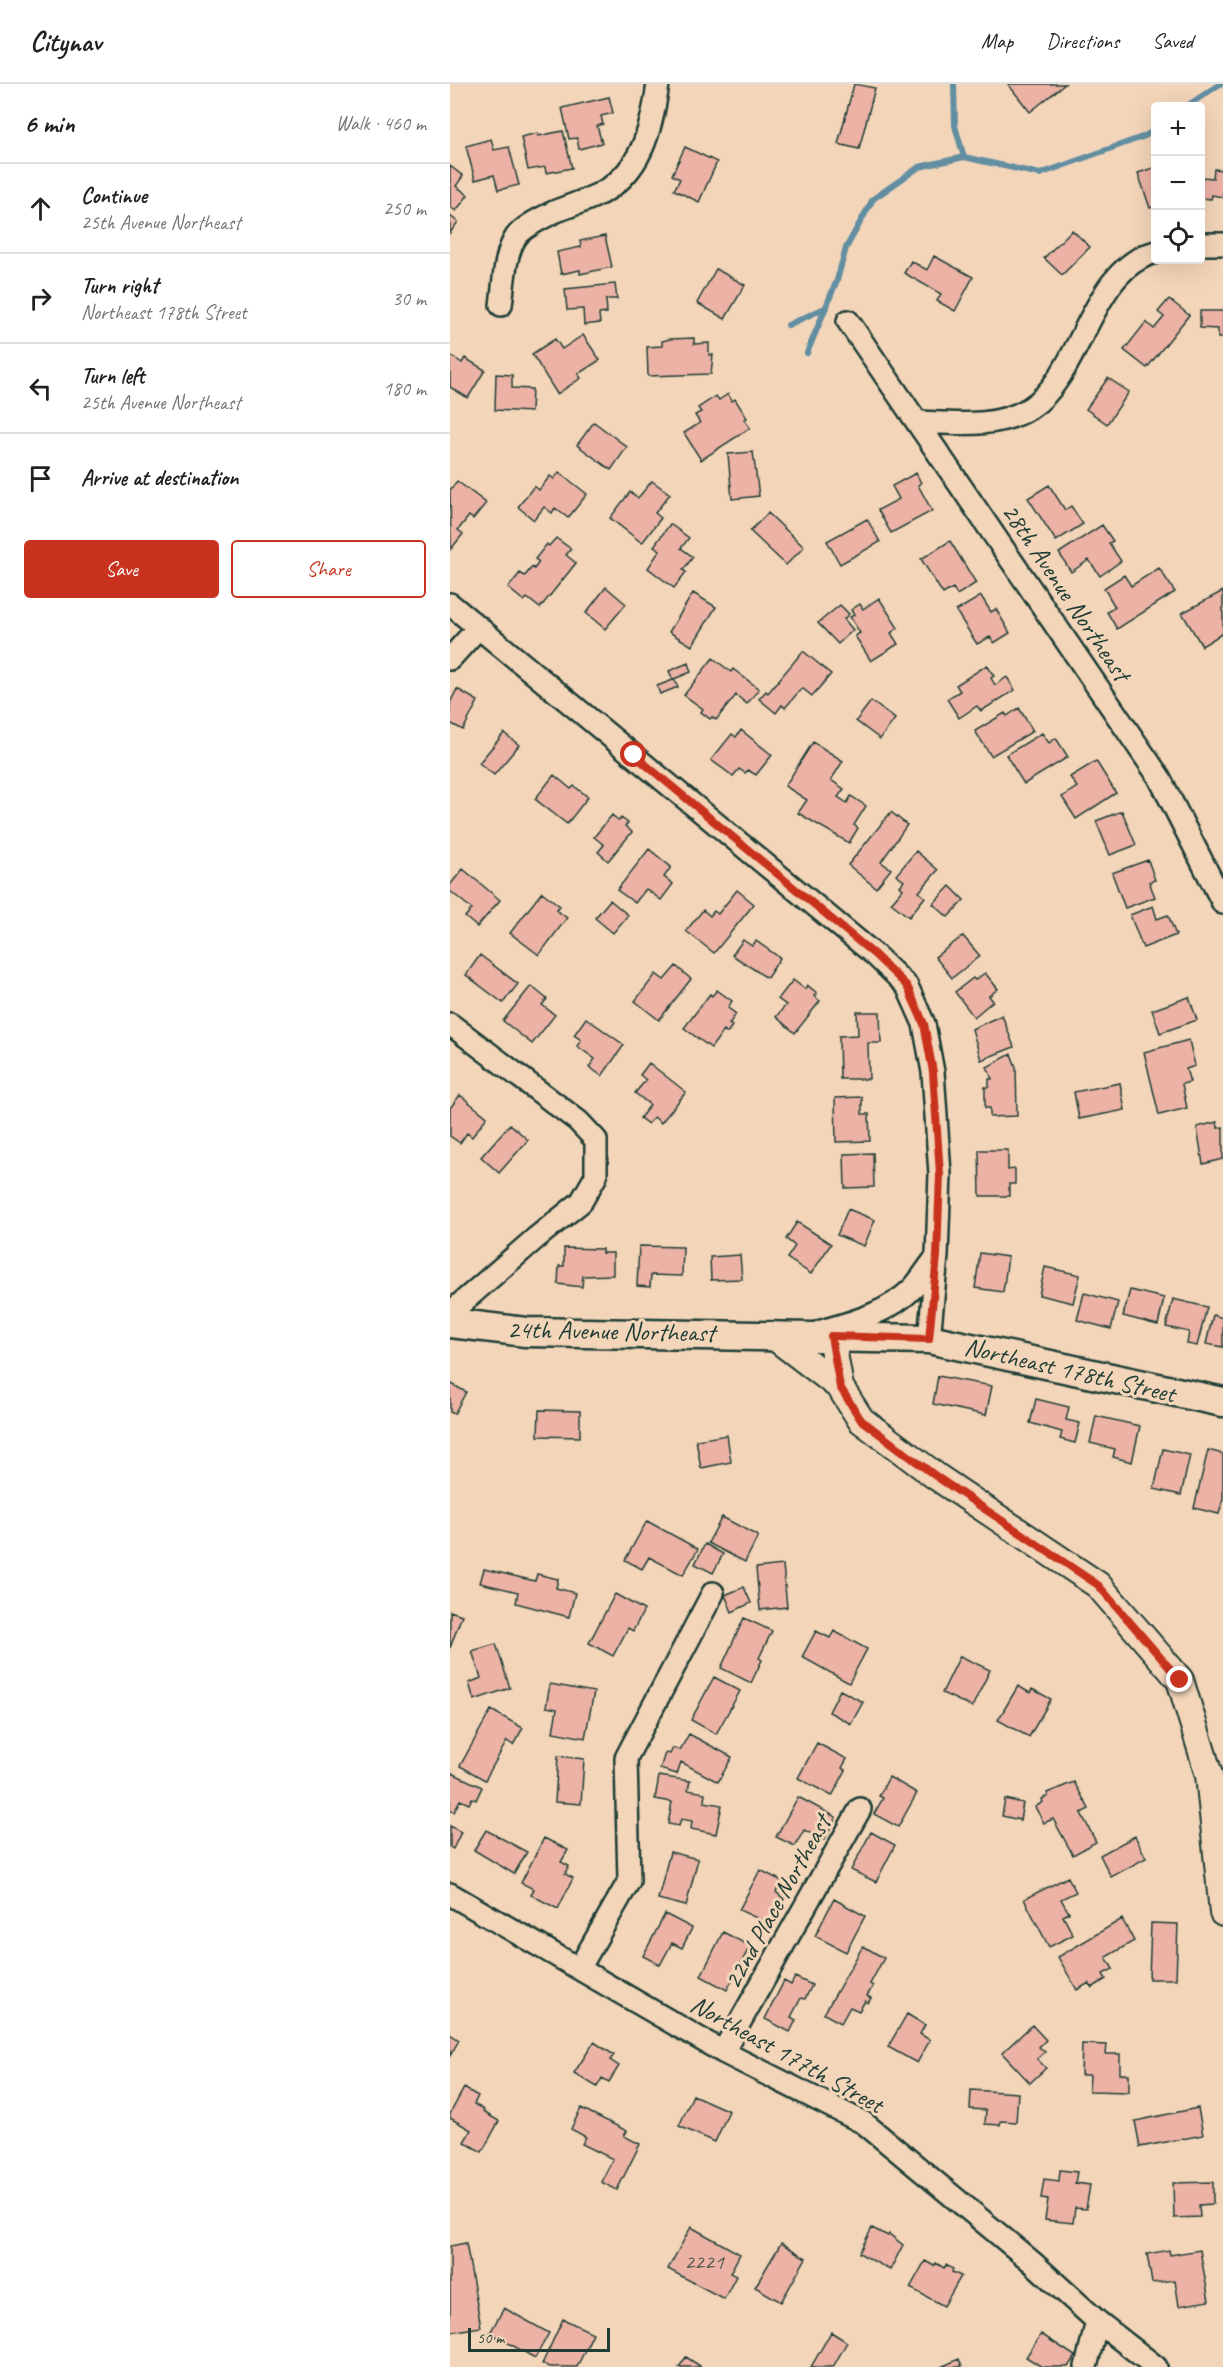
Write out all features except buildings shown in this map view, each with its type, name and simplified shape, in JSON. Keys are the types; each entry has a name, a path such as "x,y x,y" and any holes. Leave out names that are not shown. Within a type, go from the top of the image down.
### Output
{"main road":[{"name":"24th Avenue Northeast","path":"450,1323 526,1332 772,1335"},
{"name":"Northeast 178th Street","path":"772,1335 929,1339 1223,1402"}],"street":[{"path":"501,304 507,262 516,237 536,221 598,195 626,176 646,142 658,84"},
{"path":"1205,244 1223,244"},
{"path":"918,422 976,424 1005,418 1030,408 1051,390 1118,274 1143,255 1151,253"},
{"name":"28th Avenue Northeast","path":"848,321 1159,777 1223,903"},
{"path":"450,604 867,947 907,986 924,1024 933,1072 940,1174 937,1256 929,1339"},
{"path":"450,659 479,627"},
{"path":"450,1024 578,1121 596,1140 596,1176 581,1202 450,1313"},
{"path":"937,1256 914,1287 888,1308 818,1336 840,1387 861,1420 937,1477 1098,1585 1180,1680 1209,1775 1223,1912"},
{"path":"772,1335 840,1387"},
{"path":"580,1967 629,1881 626,1758 712,1593"},
{"name":"22nd Place Northeast","path":"723,2052 860,1809"},
{"name":"Northeast 177th Street","path":"450,1894 580,1967 723,2052 864,2123 1032,2262 1097,2321 1156,2367"},
{"path":"1086,2367 1097,2321"}],"waterway":[{"path":"954,84 955,126 964,157 1040,174 1151,132"},
{"path":"1193,102 1220,84"},
{"path":"807,353 837,280 846,248 873,199 919,167 964,157"},
{"path":"788,325 827,307"}],"route":[{"path":"634,755 875,955 907,986 924,1024 933,1072 940,1174 937,1256 929,1339 831,1336 840,1387 861,1420 937,1477 1098,1585 1180,1680"}]}
